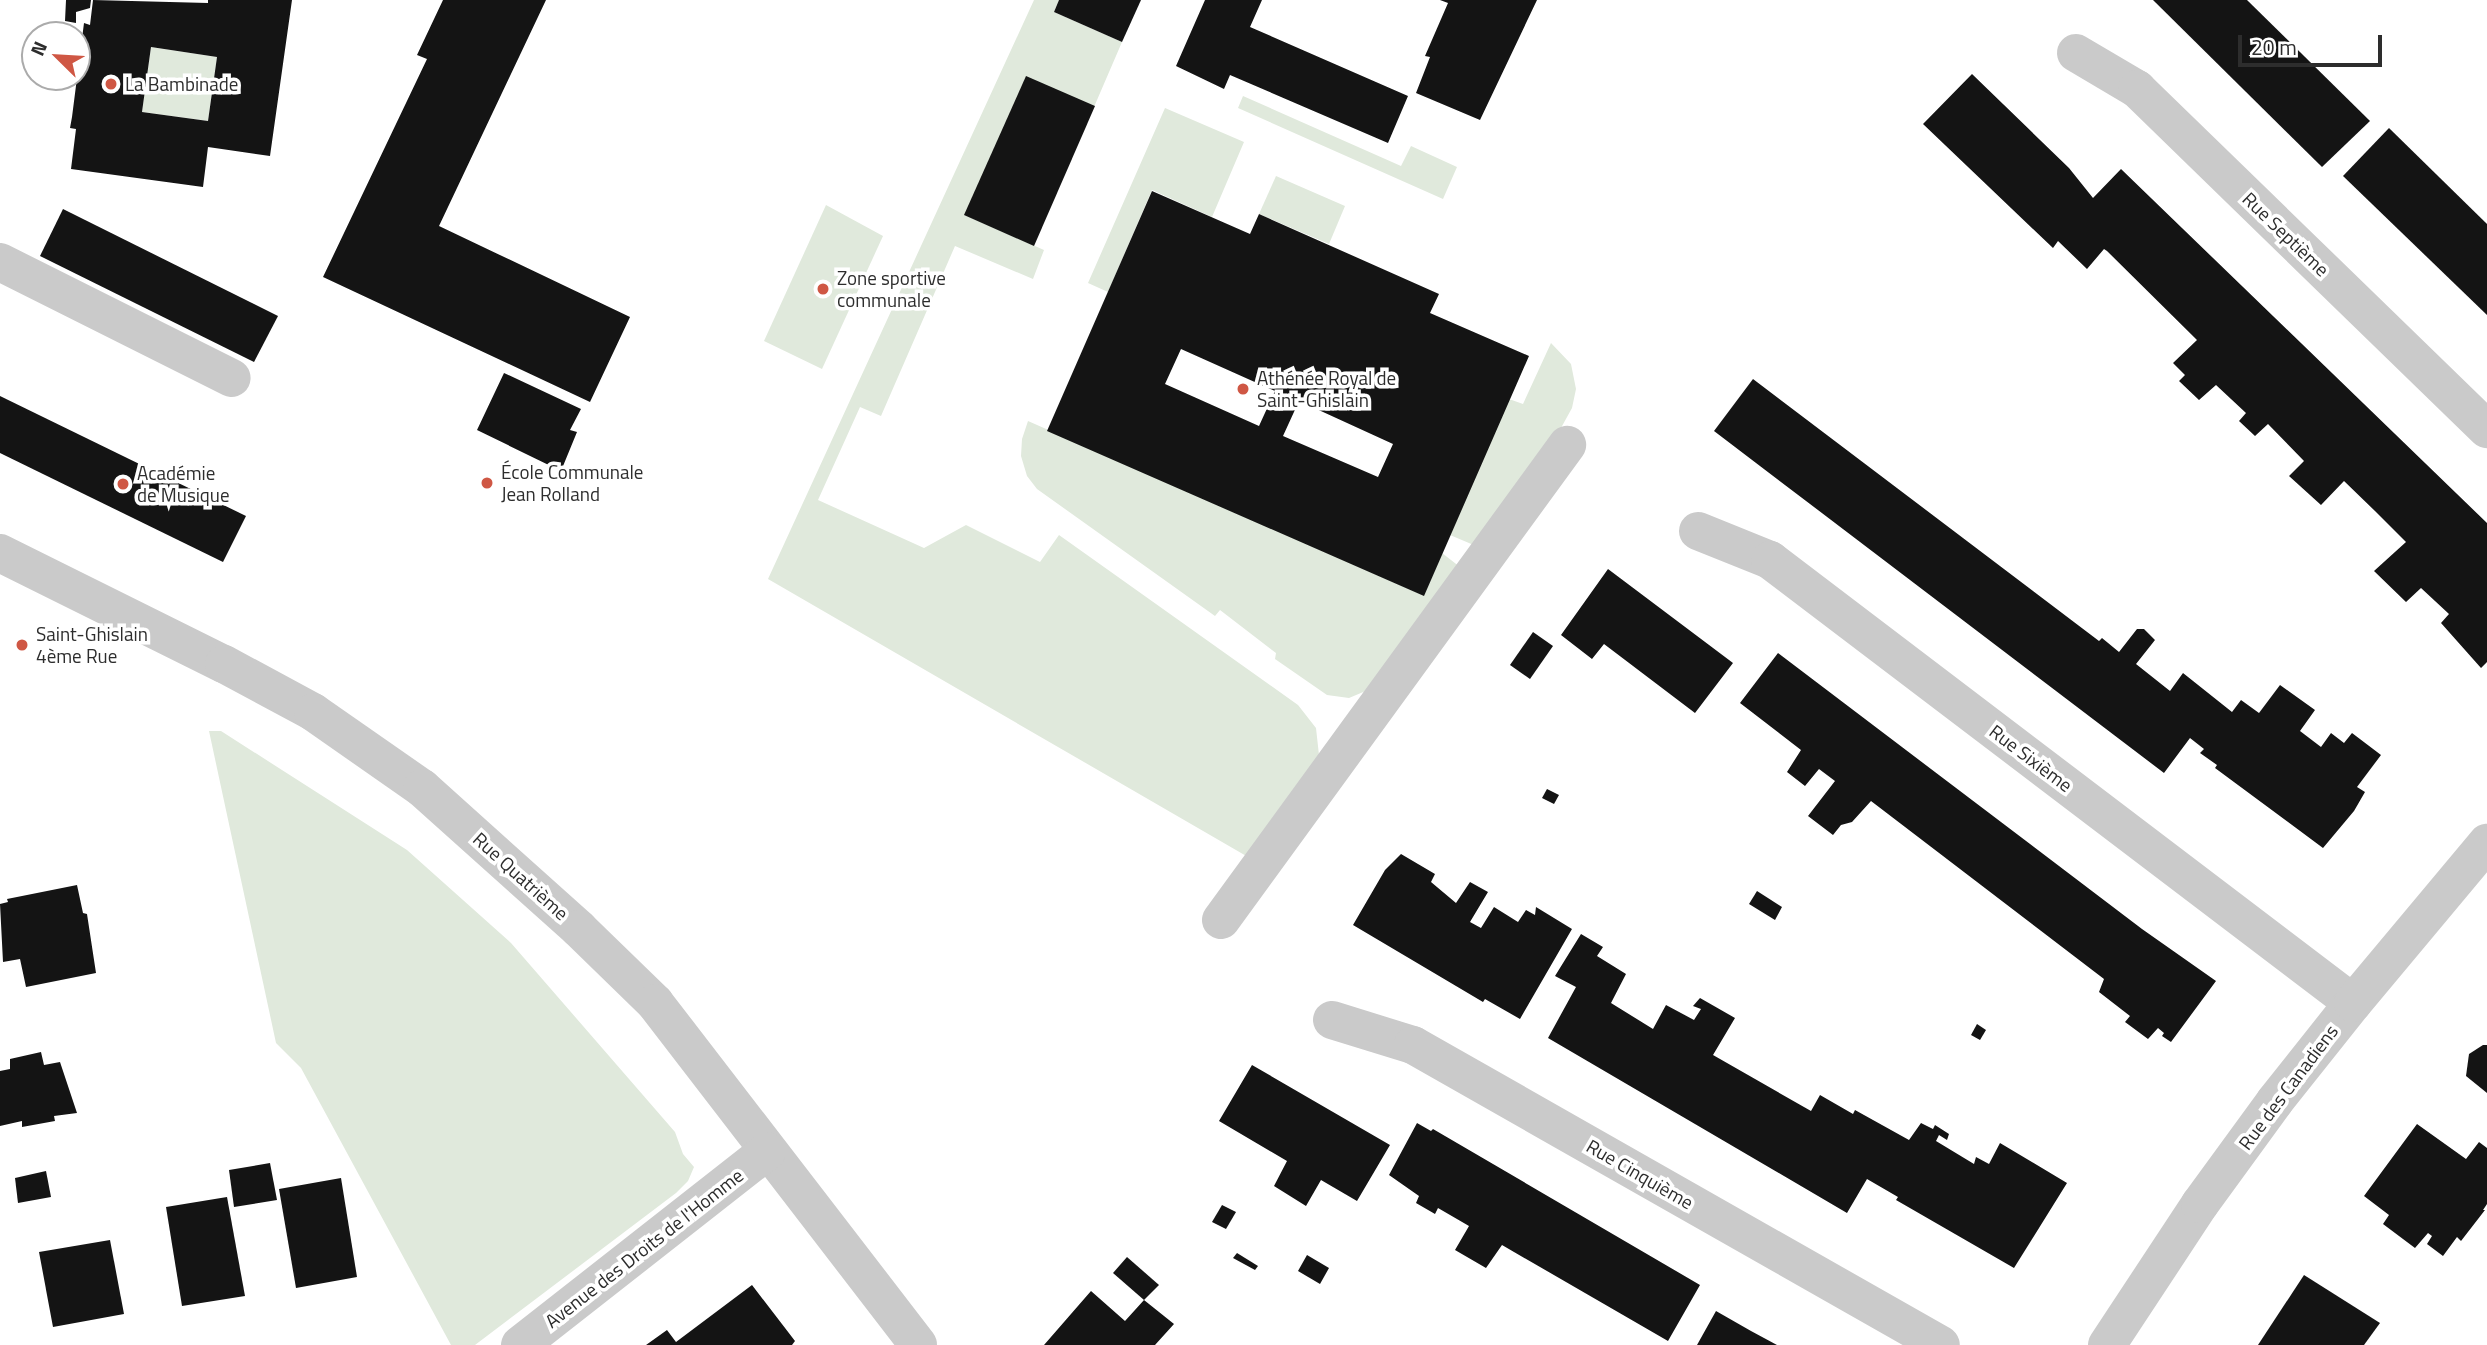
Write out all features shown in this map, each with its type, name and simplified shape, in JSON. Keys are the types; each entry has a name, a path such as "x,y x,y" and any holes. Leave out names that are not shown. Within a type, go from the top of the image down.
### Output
{"street":[{"name":"Rue Septième","path":"2076,53 2137,89 2487,429"},
{"path":"0,262 232,377"},
{"path":"1221,920 1567,445"},
{"name":"Rue Sixième","path":"1698,531 1770,560 2353,1003"},
{"name":"Rue Quatrième","path":"0,553 225,664 302,706 422,788 579,929 655,1003 918,1345"},
{"name":"Rue des Canadiens","path":"2107,1345 2200,1204 2353,1003 2487,843"},
{"name":"Rue Cinquième","path":"1332,1020 1413,1045 1941,1345"},
{"name":"Avenue des Droits de l'Homme","path":"520,1345 767,1151"}],"shaded area":[{"path":"1034,0 1059,0 1054,12 1122,42 1094,107 965,215 1044,250 1033,279 955,246 881,416 860,407 818,500 924,548 966,525 1040,562 1059,535 1298,705 1316,728 1319,755 1248,857 768,579"},
{"path":"151,47 217,57 208,121 142,112"},
{"path":"1243,96 1401,166 1411,146 1457,167 1443,199 1238,108"},
{"path":"1165,108 1244,142 1212,217 1152,190 1108,292 1088,283"},
{"path":"1276,176 1345,206 1329,244 1259,214"},
{"name":"Zone sportive communale","path":"826,205 883,236 822,369 764,341"},
{"path":"1551,343 1571,364 1576,389 1572,408 1556,437 1476,546 1450,535 1509,399 1523,404"},
{"path":"1028,421 1423,595 1442,553 1460,567 1368,690 1349,698 1327,695 1275,659 1276,653 1220,610 1215,616 1037,489 1027,476 1021,456 1022,439"},
{"path":"209,731 221,731 407,850 511,943 675,1132 683,1154 694,1167 688,1181 676,1193 475,1345 451,1345 301,1068 276,1043"}],"building":[{"path":"66,0 91,0 90,8 76,12 76,21 65,21"},
{"name":"La Bambinade","path":"93,0 208,3 208,0 292,0 270,156 208,147 203,187 71,169 76,129 70,128 75,91 91,91","holes":["151,47 217,57 208,121 142,112"]},
{"path":"443,0 546,0 439,226 630,317 590,402 323,277 427,59 417,55"},
{"path":"1059,0 1141,0 1122,42 1054,12"},
{"path":"1205,0 1262,0 1250,27 1408,96 1388,143 1230,75 1224,89 1176,66"},
{"path":"1440,0 1537,0 1480,120 1416,93 1430,57 1425,56 1448,3"},
{"path":"2153,0 2247,0 2370,121 2322,167"},
{"path":"1972,74 2069,168 2093,198 2121,169 2487,523 2487,662 2481,668 2441,623 2449,614 2421,588 2406,602 2374,571 2406,542 2375,511 2344,481 2321,505 2289,476 2304,461 2268,424 2255,436 2239,421 2246,413 2216,385 2199,400 2179,381 2185,375 2173,363 2197,340 2107,251 2104,249 2087,269 2058,241 2053,248 1923,124"},
{"path":"1026,76 1095,106 1034,246 964,215"},
{"path":"2389,128 2487,224 2487,315 2343,176"},
{"path":"1152,191 1250,234 1259,214 1439,294 1430,313 1529,356 1424,596 1047,431","holes":["1181,349 1275,391 1259,426 1165,384","1299,401 1393,444 1378,477 1283,436"]},
{"path":"63,209 278,316 254,362 40,256"},
{"path":"504,373 581,409 570,430 577,432 561,471 477,430"},
{"path":"1753,379 2099,641 2102,638 2119,652 2137,629 2144,629 2155,640 2136,664 2170,691 2183,673 2232,712 2241,700 2259,713 2280,685 2315,710 2300,731 2321,747 2331,733 2344,743 2352,733 2381,755 2357,787 2365,792 2354,811 2323,848 2215,768 2217,765 2200,753 2204,749 2190,738 2164,773 1714,431"},
{"name":"Académie de Musique","path":"0,396 246,516 223,562 0,453"},
{"path":"1608,569 1733,663 1695,713 1604,644 1592,659 1561,635"},
{"path":"1533,632 1553,646 1530,679 1510,665"},
{"path":"1778,653 2142,929 2216,981 2171,1042 2162,1036 2164,1033 2158,1028 2148,1039 2125,1022 2130,1016 2099,992 2104,979 1871,801 1852,822 1841,825 1833,835 1808,816 1835,781 1819,769 1805,786 1787,772 1801,750 1740,703"},
{"path":"1547,789 1559,795 1554,804 1542,798"},
{"path":"1401,854 1435,874 1431,882 1456,903 1470,882 1488,892 1470,922 1481,928 1494,907 1518,922 1526,910 1535,915 1536,907 1572,929 1520,1019 1485,999 1483,1002 1353,925 1385,870"},
{"path":"77,885 83,913 87,914 96,973 26,987 20,959 3,962 0,904 8,902 7,899"},
{"path":"1757,891 1782,907 1775,920 1749,904"},
{"path":"1581,934 1603,947 1597,956 1626,974 1611,1003 1653,1029 1666,1005 1694,1020 1701,1009 1693,1006 1700,998 1735,1018 1713,1055 1811,1111 1820,1095 1853,1114 1855,1110 1909,1140 1921,1123 1933,1129 1935,1125 1949,1134 1947,1140 1939,1135 1936,1141 1974,1164 1976,1157 1989,1164 2000,1143 2067,1183 2014,1268 1896,1200 1898,1197 1867,1179 1847,1213 1548,1038 1576,987 1555,976"},
{"path":"1977,1024 1986,1030 1980,1040 1971,1035"},
{"path":"2487,1045 2487,1093 2466,1076 2469,1054"},
{"path":"41,1052 44,1065 60,1062 77,1113 54,1116 55,1121 22,1127 22,1121 0,1126 0,1071 10,1069 10,1059"},
{"path":"1252,1065 1390,1145 1357,1201 1321,1180 1306,1206 1274,1186 1287,1161 1219,1121"},
{"path":"1417,1123 1431,1131 1433,1129 1700,1285 1668,1341 1502,1245 1486,1268 1455,1250 1469,1226 1438,1208 1435,1214 1416,1203 1419,1196 1389,1175"},
{"path":"2417,1124 2466,1159 2479,1142 2487,1148 2485,1210 2461,1241 2457,1237 2443,1256 2427,1244 2432,1236 2428,1233 2415,1248 2383,1224 2389,1215 2364,1196"},
{"path":"270,1163 277,1200 234,1207 229,1170"},
{"path":"46,1171 51,1197 18,1203 15,1178"},
{"path":"341,1178 357,1277 296,1288 279,1189"},
{"path":"227,1197 245,1296 182,1306 166,1207"},
{"path":"1222,1205 1236,1212 1226,1229 1212,1222"},
{"path":"110,1240 124,1314 53,1327 39,1252"},
{"path":"1237,1253 1258,1266 1255,1270 1233,1258"},
{"path":"1307,1255 1329,1268 1320,1284 1298,1271"},
{"path":"1127,1257 1159,1285 1144,1300 1113,1273"},
{"path":"2304,1275 2380,1323 2364,1345 2258,1345"},
{"path":"752,1285 795,1341 792,1345 646,1345 667,1330 676,1342"},
{"path":"1091,1291 1125,1321 1144,1300 1174,1324 1155,1345 1044,1345"},
{"path":"1716,1311 1751,1331 1777,1345 1697,1345"}],"place":[{"name":"La Bambinade","path":"111,84"},
{"name":"Zone sportive communale","path":"823,289"},
{"name":"Athénée Royal de Saint-Ghislain","path":"1243,389"},
{"name":"École Communale Jean Rolland","path":"487,483"},
{"name":"Académie de Musique","path":"123,484"},
{"name":"Saint-Ghislain 4ème Rue","path":"22,645"}]}
